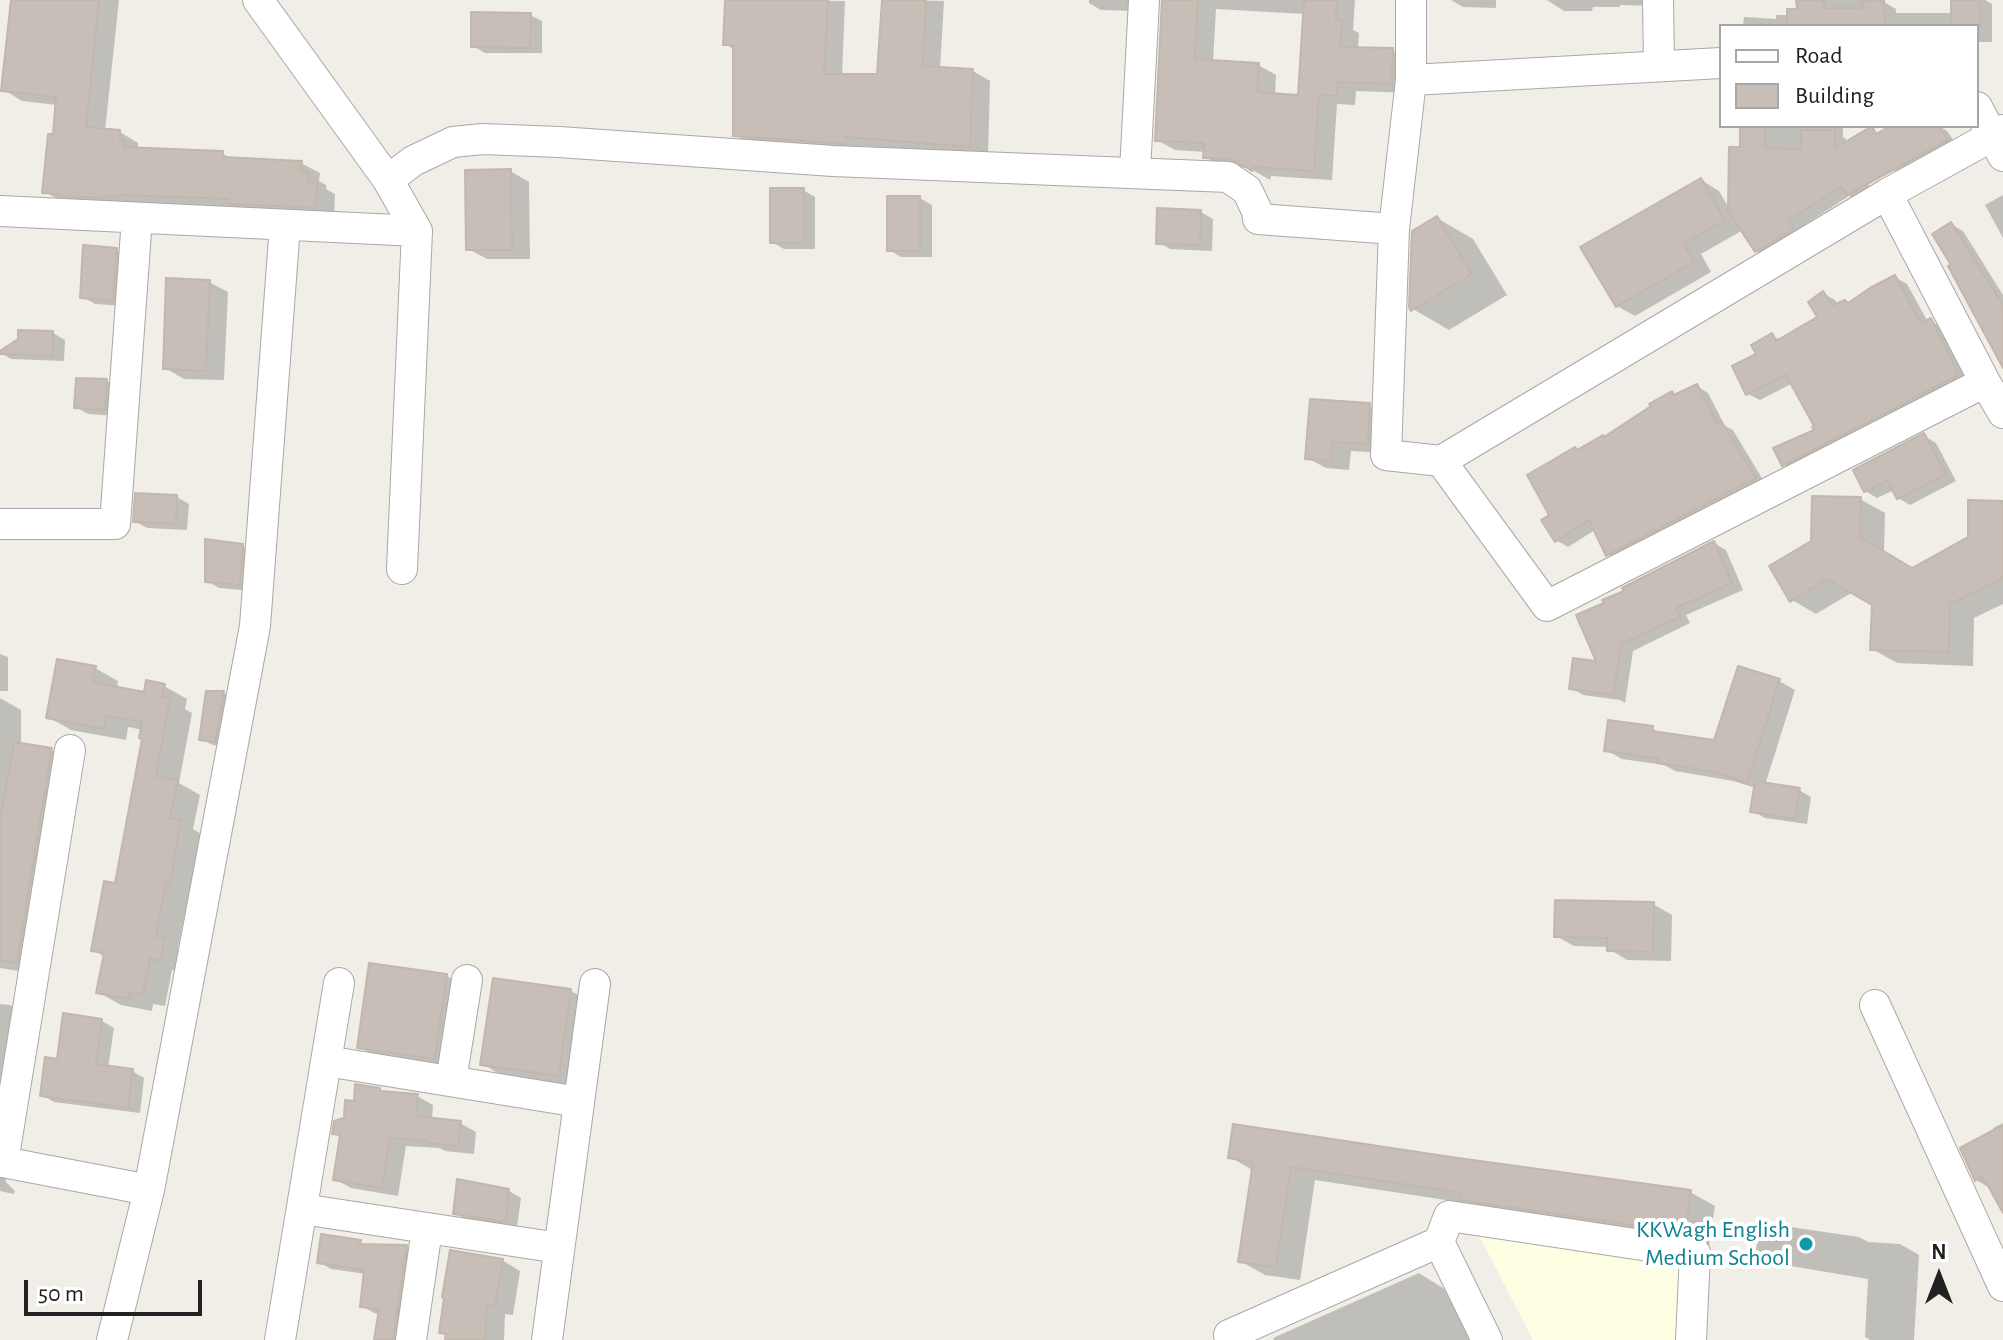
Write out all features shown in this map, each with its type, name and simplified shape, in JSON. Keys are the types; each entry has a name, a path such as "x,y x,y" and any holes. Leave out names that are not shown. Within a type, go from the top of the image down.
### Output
{"street":[{"path":"258,0 388,180 417,231 402,569"},
{"path":"1135,172 1144,0"},
{"path":"1411,0 1411,80 1394,229 1386,455 1441,461 1887,194 1999,141 1979,110"},
{"path":"1658,0 1659,65"},
{"path":"1411,80 1719,63"},
{"path":"388,180 413,161 453,142 483,139 559,142 833,161 1228,177 1247,190 1258,219 1394,229"},
{"path":"1887,194 2003,413"},
{"path":"0,211 417,231"},
{"path":"0,524 115,524 137,218"},
{"path":"112,1340 149,1190 255,626 285,225"},
{"path":"1441,461 1547,606 1985,382"},
{"path":"70,750 3,1162 149,1190"},
{"path":"451,1081 467,980"},
{"path":"280,1340 339,983"},
{"path":"547,1340 595,984"},
{"path":"1875,1005 2003,1286"},
{"path":"326,1061 579,1102"},
{"path":"302,1209 559,1248"},
{"path":"1229,1335 1439,1242 1449,1216 1695,1253 1691,1340"},
{"path":"411,1340 427,1229"},
{"path":"1439,1242 1487,1340"}],"shaded area":[{"path":"1469,1216 1695,1253 1689,1340 1533,1340"}],"building":[{"path":"11,0 99,0 86,127 120,130 124,147 223,151 223,157 302,161 301,172 308,172 308,181 317,182 316,208 229,204 229,199 119,195 105,198 42,193 48,134 53,134 56,97 1,91"},
{"path":"725,0 828,0 824,74 877,74 882,0 926,0 923,66 973,69 970,147 846,137 846,144 733,136 733,45 723,45"},
{"path":"1162,0 1198,0 1195,59 1259,63 1257,92 1298,95 1304,0 1337,0 1336,20 1342,21 1340,47 1393,48 1392,84 1338,82 1337,96 1319,95 1314,171 1253,167 1252,171 1230,159 1203,158 1204,143 1155,141"},
{"path":"1796,0 1824,0 1824,8 1862,8 1862,1 1884,0 1885,24 1787,24 1787,9 1797,9"},
{"path":"1951,0 1980,0 1980,26 1951,24"},
{"path":"471,12 531,13 530,48 471,47"},
{"path":"1740,128 1765,128 1765,148 1801,149 1801,130 1835,130 1835,148 1869,128 1873,128 1876,134 1886,128 1939,128 1948,140 1847,195 1841,187 1789,220 1794,229 1755,252 1728,211 1729,147 1740,147"},
{"path":"511,169 512,250 466,250 465,170"},
{"path":"1701,178 1725,220 1684,244 1694,262 1616,307 1580,247"},
{"path":"770,188 804,188 804,243 770,243"},
{"path":"887,196 920,196 920,251 887,251"},
{"path":"1157,208 1201,210 1200,245 1156,244"},
{"path":"1437,216 1472,274 1411,311 1412,231"},
{"path":"1951,222 2003,305 2003,368 1932,234"},
{"path":"83,245 117,248 113,301 80,298"},
{"path":"1895,275 1921,323 1931,318 1959,375 1782,466 1773,448 1814,430 1814,426 1786,375 1746,395 1732,366 1756,354 1751,345 1772,333 1776,341 1817,317 1808,302 1823,291 1833,305 1845,300 1848,303"},
{"path":"166,278 210,280 206,371 163,369"},
{"path":"18,330 53,331 53,356 0,354 18,339"},
{"path":"76,378 107,379 105,410 74,408"},
{"path":"1697,384 1717,424 1721,421 1756,478 1606,556 1589,520 1555,542 1541,520 1549,515 1527,475 1575,447 1577,450 1604,437 1672,391 1674,395"},
{"path":"1310,399 1370,403 1368,444 1333,442 1331,461 1305,459"},
{"path":"1924,433 1946,474 1897,499 1887,481 1864,492 1853,470"},
{"path":"135,493 177,495 176,524 133,522"},
{"path":"1812,496 1861,497 1860,537 1912,568 1968,537 1968,500 2003,501 2003,578 1950,604 1949,652 1870,650 1872,605 1827,579 1790,602 1769,566 1811,541"},
{"path":"205,539 243,544 240,585 205,582"},
{"path":"1714,541 1732,583 1676,608 1680,617 1621,644 1613,698 1611,695 1569,689 1573,658 1596,661 1576,615 1604,603 1602,600 1624,591 1622,588"},
{"path":"57,659 96,666 93,682 144,692 146,680 165,684 162,696 170,698 156,776 178,780 170,818 181,820 170,884 166,883 156,936 165,937 161,961 150,959 143,994 130,992 129,999 96,993 104,953 91,951 104,881 115,883 142,739 139,738 142,722 106,716 104,729 46,718"},
{"path":"1738,666 1780,679 1747,783 1715,772 1657,763 1658,759 1604,751 1608,720 1653,726 1652,731 1714,740"},
{"path":"206,691 224,691 215,742 199,740"},
{"path":"14,742 52,748 17,963 0,960 0,820"},
{"path":"1755,781 1800,788 1795,819 1750,812"},
{"path":"1555,900 1654,902 1653,952 1607,951 1607,938 1554,937"},
{"path":"369,963 447,974 435,1059 357,1048"},
{"path":"493,978 571,989 559,1076 480,1065"},
{"path":"63,1013 102,1019 96,1064 133,1069 128,1108 40,1096 45,1057 57,1059"},
{"path":"355,1084 380,1088 380,1091 418,1094 416,1116 461,1121 458,1146 390,1138 382,1188 333,1180 340,1135 332,1134 334,1121 344,1118 345,1100 354,1101"},
{"path":"1233,1124 1691,1190 1685,1233 1460,1200 1461,1193 1291,1167 1276,1267 1238,1262 1253,1162 1228,1158"},
{"path":"2003,1125 2003,1213 1981,1177 1975,1181 1960,1148"},
{"path":"457,1179 509,1189 506,1222 453,1214"},
{"path":"321,1234 361,1240 360,1244 407,1245 393,1340 374,1340 379,1309 360,1307 364,1270 317,1263"},
{"path":"450,1250 503,1259 495,1306 487,1305 485,1340 445,1340 446,1334 439,1333"}],"place":[{"name":"KKWagh English Medium School","path":"1806,1244"}]}
